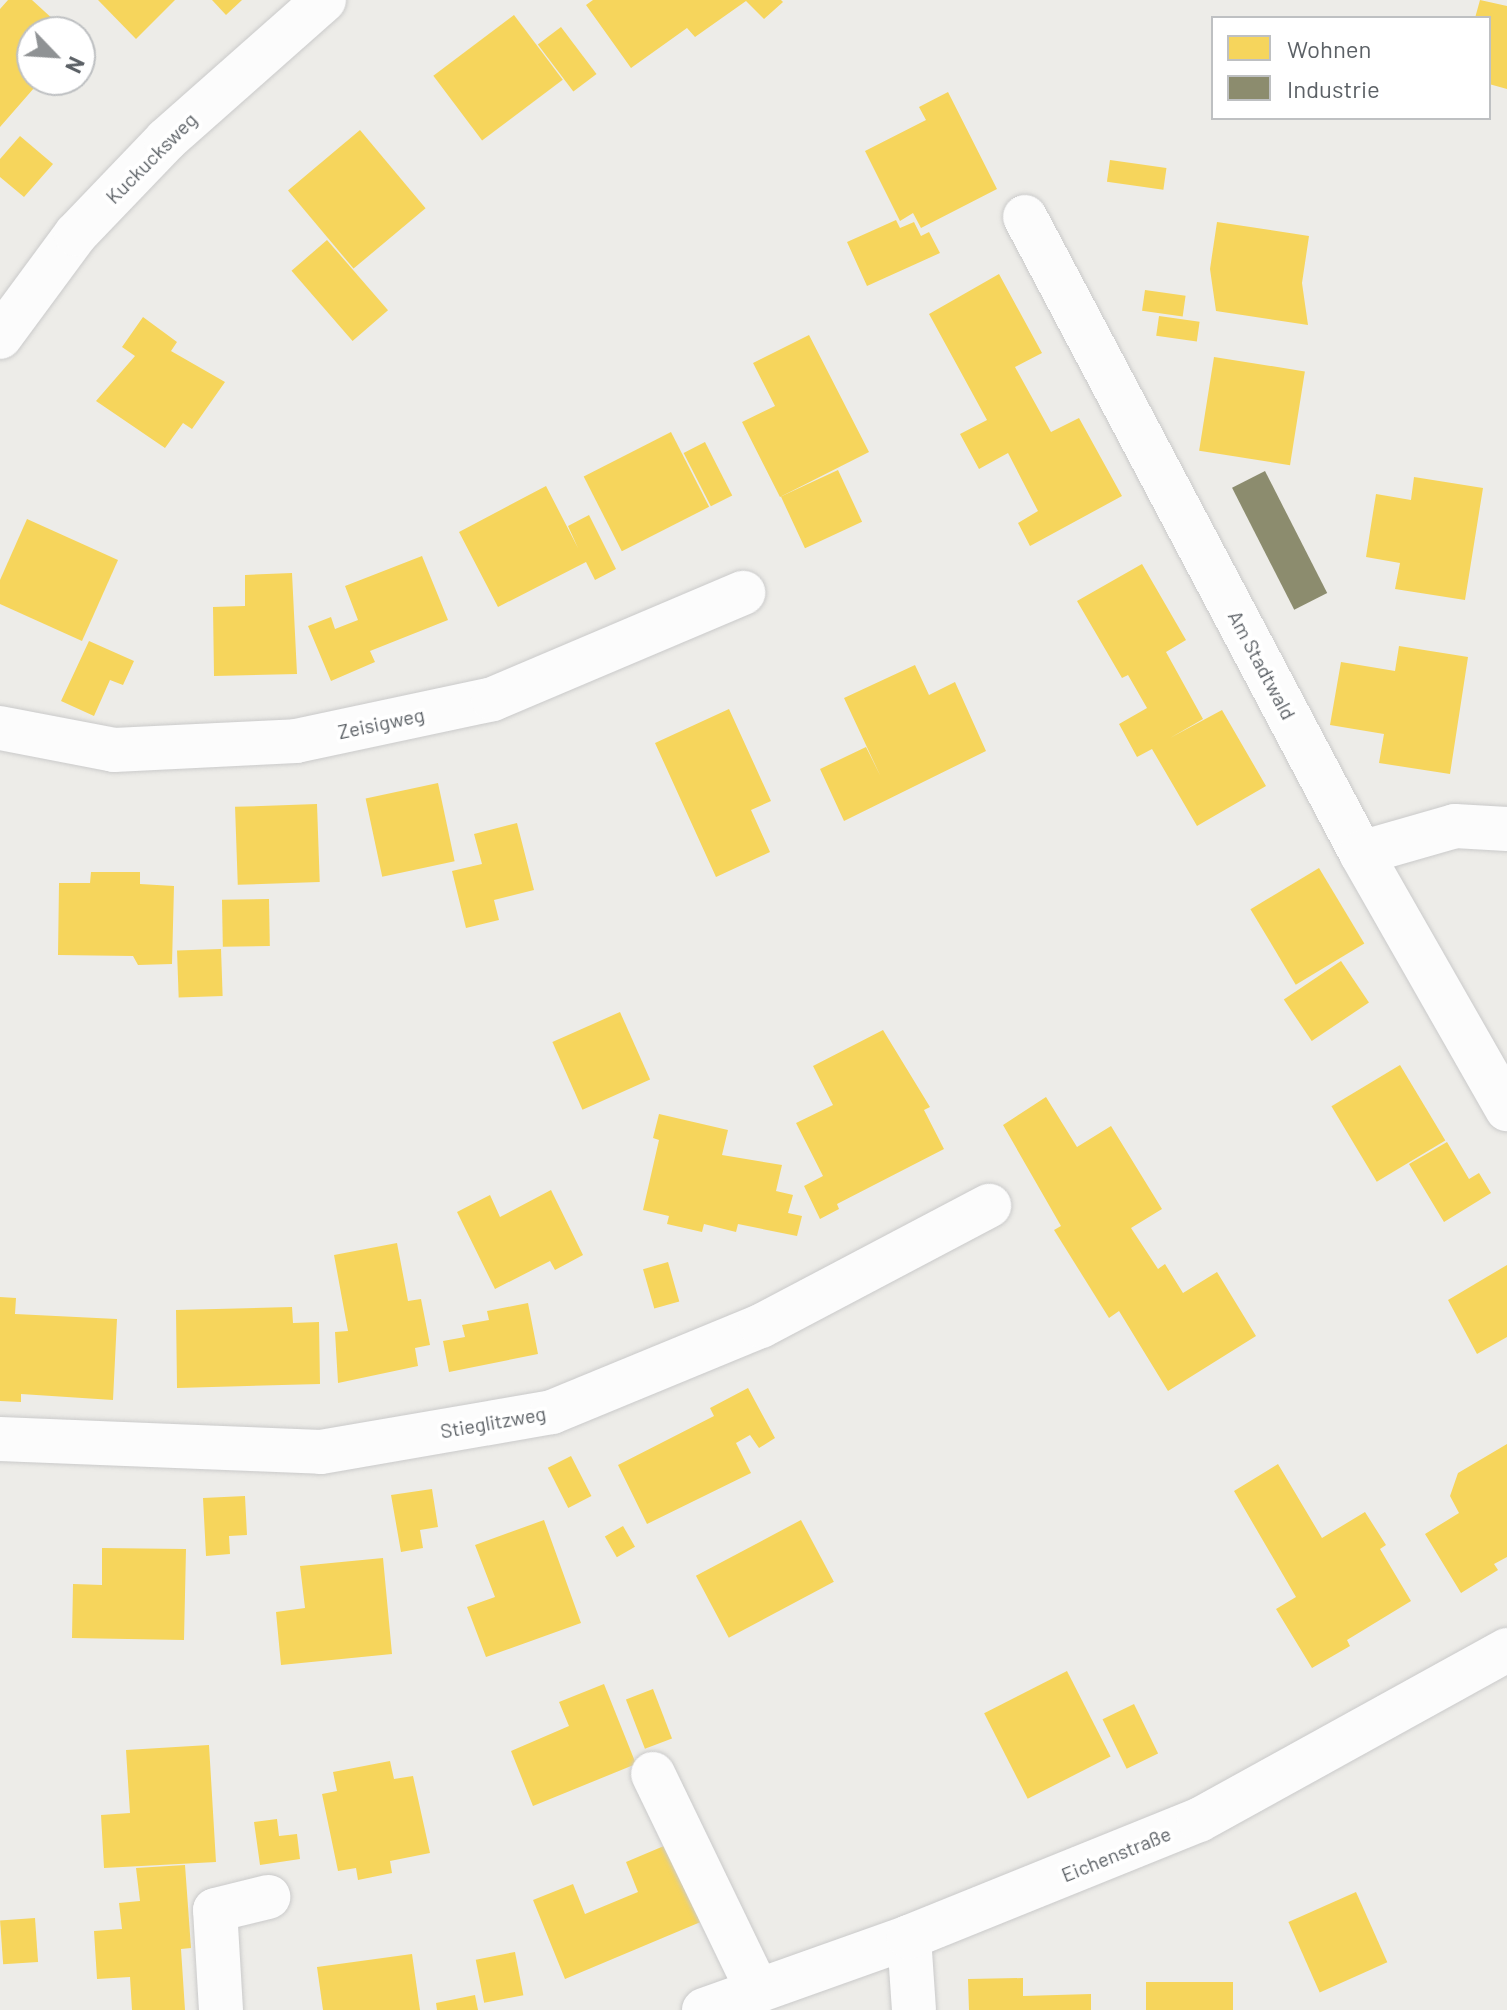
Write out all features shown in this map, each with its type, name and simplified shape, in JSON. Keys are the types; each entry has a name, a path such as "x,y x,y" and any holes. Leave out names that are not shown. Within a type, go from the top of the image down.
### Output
{"street":[{"name":"Kuckucksweg","path":"0,337 76,234 166,140 324,0"},
{"name":"Am Stadtwald","path":"1025,217 1361,853 1507,1109"},
{"name":"Zeisigweg","path":"0,728 114,750 296,741 493,699 743,593"},
{"path":"1361,853 1455,826 1507,829"},
{"name":"Stieglitzweg","path":"0,1439 321,1452 552,1412 761,1326 989,1206"},
{"name":"Eichenstraße","path":"704,2010 909,1937 1199,1820 1507,1650"},
{"path":"653,1774 758,1991"},
{"path":"221,2010 215,1910 268,1897"},
{"path":"909,1937 914,2010"}],"building: Wohnen":[{"path":"8,0 32,0 50,16 16,16 16,96 27,96 0,127 0,9"},
{"path":"98,0 175,0 136,39"},
{"path":"212,0 242,0 226,15"},
{"path":"593,0 781,0 783,2 764,19 746,1 695,37 687,28 631,68 586,5"},
{"path":"1480,0 1507,6 1507,89 1491,85 1491,16 1476,16"},
{"path":"514,15 563,80 482,140 433,76"},
{"path":"561,27 597,74 573,92 538,44"},
{"path":"948,92 997,189 921,228 913,213 900,221 865,151 926,120 919,107"},
{"path":"360,130 426,208 354,269 288,190"},
{"path":"20,136 53,164 24,197 0,177 0,159"},
{"path":"1110,160 1166,168 1163,190 1107,182"},
{"path":"896,220 900,228 914,222 921,236 929,232 940,253 867,286 847,242"},
{"path":"1217,222 1309,236 1302,283 1308,325 1216,311 1210,269"},
{"path":"327,240 388,310 353,341 292,271"},
{"path":"999,274 1042,353 1015,367 1051,432 1079,418 1122,496 1030,546 1018,523 1038,511 1008,453 979,469 960,434 987,420 929,314"},
{"path":"1145,290 1186,296 1183,317 1142,311"},
{"path":"1159,316 1200,322 1197,342 1156,336"},
{"path":"143,317 177,342 171,351 225,382 192,429 183,423 165,448 96,401 135,356 122,347"},
{"path":"809,335 869,452 780,497 742,422 775,406 753,363"},
{"path":"1214,357 1305,371 1290,465 1199,451"},
{"path":"671,432 709,507 622,551 584,476"},
{"path":"705,442 732,495 711,506 684,453"},
{"path":"838,470 862,522 805,548 781,497"},
{"path":"1414,477 1483,488 1465,600 1395,589 1400,563 1366,557 1376,494 1411,500"},
{"path":"546,486 578,548 568,526 589,515 616,569 595,580 586,562 498,607 459,532"},
{"path":"27,519 118,560 82,641 0,604 0,580"},
{"path":"422,556 448,620 370,651 375,662 331,681 308,626 331,617 335,629 358,620 345,586"},
{"path":"1142,564 1186,640 1166,652 1203,719 1170,738 1222,710 1266,786 1197,826 1152,749 1137,757 1119,724 1147,708 1128,675 1122,678 1077,601"},
{"path":"292,573 297,674 214,676 213,607 245,606 245,575"},
{"path":"89,641 134,661 123,685 110,680 94,716 61,701"},
{"path":"1399,646 1468,657 1450,774 1379,763 1384,734 1330,725 1341,662 1395,671"},
{"path":"915,665 929,695 955,682 986,751 844,821 820,769 866,747 880,775 844,698"},
{"path":"729,709 771,801 751,810 770,852 716,877 655,743"},
{"path":"438,783 455,861 382,877 366,798"},
{"path":"317,804 320,882 238,885 235,807"},
{"path":"517,823 534,890 494,900 499,920 466,928 452,871 482,864 474,834"},
{"path":"1319,868 1364,943 1296,985 1250,909"},
{"path":"91,872 140,872 140,884 174,886 172,964 138,965 133,956 58,955 59,883 90,883"},
{"path":"269,899 270,946 223,947 222,900"},
{"path":"221,949 223,996 179,998 177,951"},
{"path":"1341,961 1369,1002 1312,1041 1284,1000"},
{"path":"620,1012 650,1080 582,1110 552,1042"},
{"path":"883,1030 930,1107 924,1110 944,1149 837,1204 839,1209 820,1219 804,1186 823,1176 796,1123 833,1105 813,1066"},
{"path":"1400,1065 1445,1140 1377,1182 1331,1106"},
{"path":"1046,1097 1077,1147 1111,1126 1162,1209 1131,1228 1158,1269 1165,1264 1183,1293 1217,1272 1256,1336 1168,1391 1119,1311 1109,1318 1054,1230 1061,1226 1003,1125"},
{"path":"659,1114 728,1130 722,1155 782,1165 776,1191 793,1195 788,1213 802,1216 797,1236 738,1224 736,1232 704,1224 702,1232 667,1224 669,1216 643,1210 659,1140 653,1138"},
{"path":"1447,1142 1469,1179 1479,1173 1491,1193 1444,1222 1409,1164"},
{"path":"551,1190 583,1255 555,1270 550,1261 495,1289 457,1212 490,1195 500,1217"},
{"path":"397,1243 408,1301 421,1299 430,1345 415,1348 418,1366 338,1383 335,1332 348,1331 334,1255"},
{"path":"668,1262 679,1301 654,1309 643,1269"},
{"path":"1507,1265 1507,1337 1477,1354 1448,1300"},
{"path":"0,1297 16,1298 15,1314 117,1319 113,1400 21,1394 21,1402 0,1401"},
{"path":"528,1303 538,1354 449,1372 443,1341 465,1337 462,1325 489,1320 487,1311"},
{"path":"292,1307 293,1323 319,1322 320,1384 177,1388 176,1310"},
{"path":"748,1388 775,1438 759,1448 750,1435 736,1443 751,1473 647,1524 618,1465 714,1416 710,1408"},
{"path":"1507,1444 1507,1557 1494,1564 1498,1570 1461,1593 1425,1534 1459,1513 1450,1496 1458,1473"},
{"path":"571,1456 591,1496 568,1508 548,1468"},
{"path":"1278,1464 1322,1538 1365,1512 1386,1545 1380,1549 1411,1601 1347,1640 1350,1646 1312,1668 1276,1609 1296,1597 1234,1491"},
{"path":"432,1489 438,1527 420,1530 423,1548 401,1552 391,1495"},
{"path":"245,1496 247,1535 229,1536 230,1554 206,1556 203,1498"},
{"path":"544,1520 581,1623 486,1657 467,1607 495,1597 475,1545"},
{"path":"801,1520 834,1582 729,1638 696,1576"},
{"path":"623,1526 635,1547 617,1557 605,1536"},
{"path":"102,1548 186,1549 184,1640 72,1638 73,1584 102,1585"},
{"path":"383,1558 392,1654 281,1665 276,1612 305,1608 300,1566"},
{"path":"1067,1671 1111,1757 1028,1799 984,1713"},
{"path":"604,1684 636,1764 533,1806 511,1751 569,1726 559,1702"},
{"path":"653,1689 672,1738 645,1749 626,1699"},
{"path":"1134,1704 1158,1753 1127,1769 1103,1719"},
{"path":"209,1745 216,1862 104,1868 101,1815 130,1813 126,1750"},
{"path":"390,1761 394,1779 413,1776 430,1853 390,1861 392,1873 358,1880 356,1868 338,1871 322,1794 337,1791 333,1772"},
{"path":"277,1819 279,1836 297,1834 300,1859 260,1865 254,1822"},
{"path":"671,1843 703,1921 565,1979 533,1900 573,1884 585,1914 638,1892 626,1862"},
{"path":"185,1865 191,1948 181,1949 185,2010 132,2010 130,1977 97,1979 94,1931 122,1929 119,1903 140,1901 136,1868"},
{"path":"1356,1892 1387,1962 1320,1992 1288,1922"},
{"path":"35,1918 38,1962 3,1964 0,1920"},
{"path":"515,1952 523,1995 484,2003 476,1960"},
{"path":"412,1954 420,2010 323,2010 317,1967"},
{"path":"1023,1978 1023,1996 1091,1994 1091,2010 969,2010 968,1979"},
{"path":"1146,1982 1233,1982 1233,2010 1146,2010"},
{"path":"475,1995 478,2010 437,2010 436,2003"}],"building: Industrie":[{"path":"1265,471 1327,593 1294,610 1232,488"}]}
